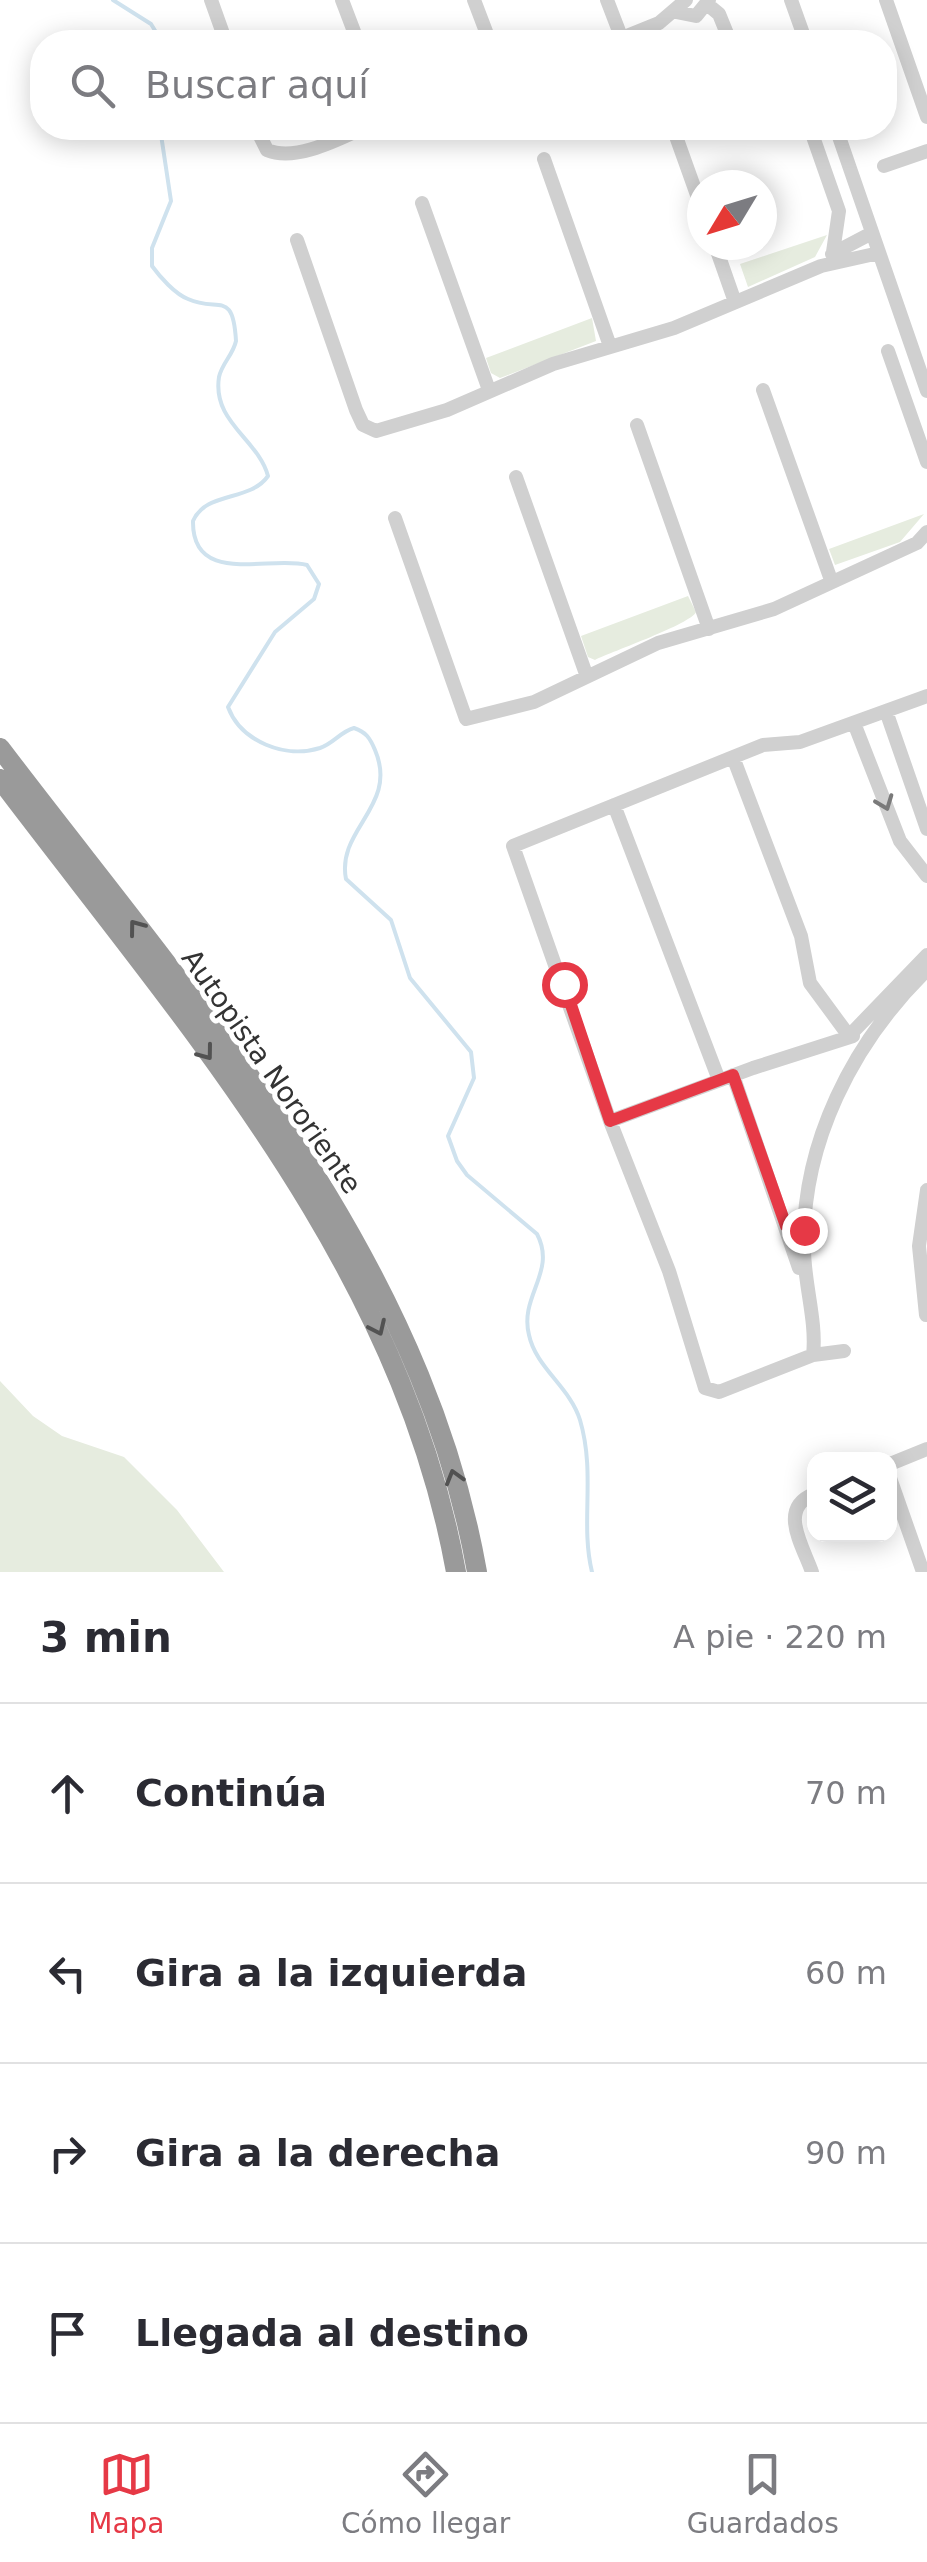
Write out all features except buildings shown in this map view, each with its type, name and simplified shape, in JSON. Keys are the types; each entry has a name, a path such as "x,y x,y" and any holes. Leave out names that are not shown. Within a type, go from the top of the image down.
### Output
{"highway":[{"name":"Autopista Nororiente","path":"0,748 252,1081 329,1195 380,1289 428,1395 455,1479 477,1572"},
{"name":"Autopista Nororiente","path":"0,779 236,1092 309,1200 365,1300 409,1399 431,1464 456,1572"}],"street":[{"path":"211,0 222,30"},
{"path":"342,0 353,30"},
{"path":"474,0 485,30"},
{"path":"607,0 614,30"},
{"path":"639,30 676,12 686,0"},
{"path":"791,0 802,30"},
{"path":"886,0 896,30"},
{"path":"676,12 691,17 708,2 726,30"},
{"path":"897,32 927,118"},
{"path":"261,140 277,153 312,148 332,140"},
{"path":"677,140 688,170"},
{"path":"814,140 839,212 834,252"},
{"path":"840,140 927,392"},
{"path":"884,166 927,151"},
{"path":"544,159 610,346"},
{"path":"422,203 489,390"},
{"path":"821,266 834,252 872,232"},
{"path":"298,240 356,410 367,428 380,432 610,346 674,328 821,266 879,254"},
{"path":"720,260 735,302"},
{"path":"888,351 927,462"},
{"path":"763,390 831,580"},
{"path":"637,425 709,629"},
{"path":"516,477 586,674"},
{"path":"394,518 466,720 534,702 638,650 774,609 924,540"},
{"path":"844,1351 813,1355 719,1392 704,1388 669,1272 610,1121 514,846 733,757 775,742 800,742 927,696"},
{"path":"886,710 927,829"},
{"path":"854,722 900,841 927,876"},
{"path":"733,757 801,936 810,983 849,1036"},
{"path":"614,805 786,1226 805,1288"},
{"path":"849,1036 927,955"},
{"path":"813,1355 805,1288 804,1230 825,1127 869,1038 927,970"},
{"path":"610,1121 849,1036 869,1038"},
{"path":"926,1316 919,1246 927,1190"},
{"path":"786,1226 793,1232 804,1230"},
{"path":"897,1461 927,1449"},
{"path":"807,1498 797,1504 793,1514 812,1572"},
{"path":"897,1498 923,1572"}],"shaded area":[{"path":"827,235 815,257 748,287 740,264 777,260 777,252"},
{"path":"592,318 596,341 500,378 491,373 486,358"},
{"path":"924,514 900,542 835,565 829,549"},
{"path":"688,596 696,612 691,617 595,660 588,657 581,636"},
{"path":"0,1381 33,1416 62,1436 124,1457 177,1510 224,1572 0,1572"}],"waterway":[{"path":"113,0 155,30"},
{"path":"162,140 171,201 152,248 152,266 183,297 222,306 232,314 236,341 220,372 219,393 229,418 255,451 268,476 251,490 218,500 199,512 193,521 196,541 205,554 219,561 307,565 319,584 314,599 275,632 228,707 243,730 279,749 320,748 354,728 367,736 375,750 379,787 350,846 345,861 346,879 391,920 410,978 471,1052 474,1078 448,1136 457,1161 467,1175 537,1234 542,1248 541,1272 527,1321 529,1335 539,1358 569,1397 580,1420 587,1460 587,1535 592,1572"}],"route":[{"path":"564,984 610,1121 733,1075 786,1226 797,1233 804,1230"}]}
